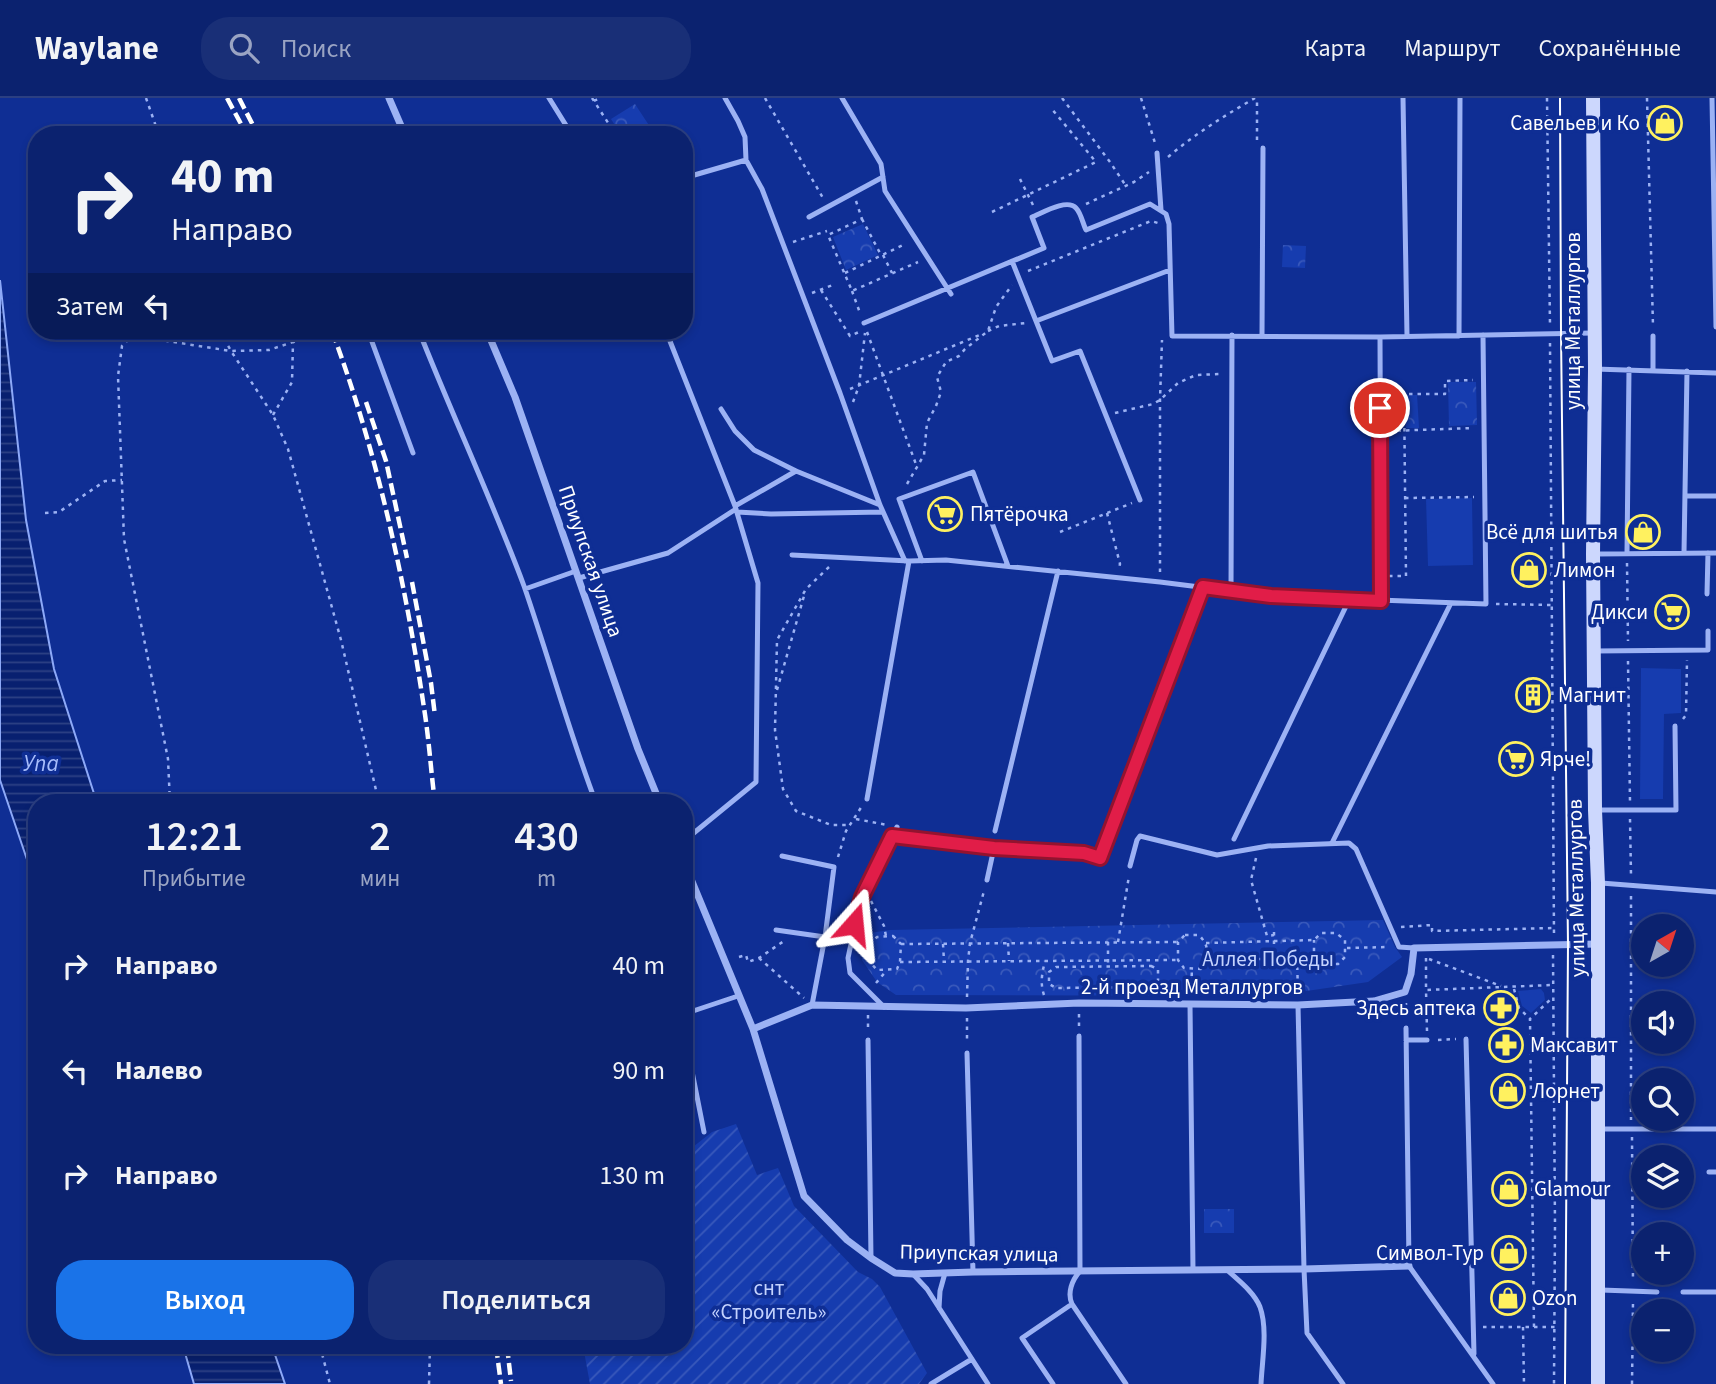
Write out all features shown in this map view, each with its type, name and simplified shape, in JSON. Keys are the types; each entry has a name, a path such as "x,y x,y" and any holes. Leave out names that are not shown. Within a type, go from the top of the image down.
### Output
{"main road":[{"name":"улица Металлургов","path":"1593,98 1598,1384"}],"street":[{"path":"389,98 401,126"},
{"name":"Приупская улица","path":"491,340 515,397 638,749 656,794"},
{"name":"Приупская улица","path":"693,884 753,1029 804,1196 846,1240 895,1273 1409,1266"},
{"path":"1405,992 1411,974 1414,948 1598,944"},
{"name":"2-й проезд Металлургов","path":"753,1029 812,1005 966,1008 1079,1003 1298,1005 1374,1001 1405,992"}],"lane":[{"path":"549,98 566,126"},
{"path":"725,98 745,137 746,160 762,189 880,505 907,561 867,799"},
{"path":"842,98 881,164 885,191 949,291"},
{"path":"1403,98 1407,336"},
{"path":"1459,335 1460,98"},
{"path":"1712,98 1716,327"},
{"path":"1262,336 1263,148"},
{"path":"1157,153 1161,210"},
{"path":"693,175 746,160"},
{"path":"809,217 883,177"},
{"path":"864,323 949,291 1044,248 1031,217 1037,214 1063,204 1070,205 1076,208 1086,230 1150,204 1166,214 1169,224 1172,335 1380,337 1594,333"},
{"path":"1012,261 1052,362 1080,351 1140,500"},
{"path":"1036,321 1170,270"},
{"path":"1231,590 1232,335"},
{"path":"792,555 907,561 946,560 1271,596 1486,604 1483,335"},
{"path":"1653,336 1654,371"},
{"path":"1380,337 1381,601"},
{"path":"371,340 413,453"},
{"path":"423,340 499,520 592,794"},
{"path":"670,340 736,509 758,583 755,782 693,834"},
{"path":"1595,369 1716,373"},
{"path":"1627,553 1629,369"},
{"path":"1684,553 1687,372"},
{"path":"721,409 735,430 754,450 796,471 880,505"},
{"path":"524,589 668,553 796,471"},
{"path":"922,561 899,499 973,472 1008,566"},
{"path":"1685,496 1716,496"},
{"path":"736,509 771,514 883,512"},
{"path":"1707,594 1708,553"},
{"path":"1593,554 1716,553"},
{"path":"995,831 1058,572"},
{"path":"892,836 994,848 1084,853 1100,858 1203,587"},
{"path":"1234,839 1349,600"},
{"path":"1332,844 1451,603"},
{"path":"1708,631 1708,650"},
{"path":"1595,652 1708,650 1716,653"},
{"path":"1595,810 1676,810 1675,726"},
{"path":"884,1007 850,973 848,958 854,924 865,890 897,827"},
{"path":"1130,866 1140,836 1217,855 1268,846 1349,843 1356,849 1399,947 1414,948"},
{"path":"987,880 994,848"},
{"path":"782,856 834,867 825,937 812,1005"},
{"path":"1598,883 1716,892"},
{"path":"776,930 825,937"},
{"path":"693,1011 738,996"},
{"path":"1190,1004 1193,1270"},
{"path":"1298,1005 1307,1333 1343,1384"},
{"path":"1406,1028 1409,1266 1493,1384"},
{"path":"1079,1036 1080,1271 1073,1280 1070,1300 1126,1384"},
{"path":"1466,1039 1474,1357"},
{"path":"868,1040 871,1258"},
{"path":"1406,1040 1427,1040"},
{"path":"968,1053 973,1272"},
{"path":"693,1076 704,1132"},
{"path":"1598,1129 1631,1129"},
{"path":"1694,1129 1716,1129"},
{"path":"1227,1270 1246,1287 1259,1306 1264,1334 1261,1384"},
{"path":"939,1308 945,1273"},
{"path":"913,1274 927,1289 988,1384"},
{"path":"1598,1290 1657,1292"},
{"path":"1683,1292 1716,1292"},
{"path":"1053,1384 1022,1338 1072,1304"},
{"path":"931,1384 972,1359"}],"path":[{"path":"146,98 156,126"},
{"path":"600,98 593,100 610,126"},
{"path":"765,98 828,207"},
{"path":"1062,98 1126,186"},
{"path":"1141,98 1157,153"},
{"path":"1076,208 1135,182 1184,142 1255,98"},
{"path":"1546,98 1552,606 1554,1384"},
{"path":"1647,98 1653,336"},
{"path":"992,212 1096,162 1051,108"},
{"path":"1020,179 1037,214"},
{"path":"854,193 862,219 892,273"},
{"path":"828,235 862,219"},
{"path":"899,499 924,455 927,423 941,392 937,377 946,362 959,356 988,331 996,307 1015,282 1012,278 1151,221 1160,226"},
{"path":"783,246 827,231 864,323"},
{"path":"845,273 915,240"},
{"path":"852,291 928,257"},
{"path":"833,285 821,290 850,336"},
{"path":"859,386 999,326 1036,321"},
{"path":"848,414 859,386 866,329 917,467"},
{"path":"1160,582 1162,336"},
{"path":"128,340 122,346 118,376 124,539 168,759 170,794"},
{"path":"163,340 231,351 269,350 297,340"},
{"path":"225,340 273,415 288,449 341,640 377,794"},
{"path":"273,415 292,382 293,341"},
{"path":"1120,412 1153,404 1178,383 1196,375 1232,373"},
{"path":"1381,576 1406,576 1404,394 1445,394 1445,381 1483,380"},
{"path":"1381,431 1484,428"},
{"path":"45,513 59,512 105,481 122,480"},
{"path":"1405,498 1485,496"},
{"path":"1060,532 1140,500"},
{"path":"1107,513 1120,564 1118,578"},
{"path":"1627,553 1632,1068"},
{"path":"839,557 806,589 777,640 775,730 783,789 796,811 831,825 850,825"},
{"path":"776,694 806,589"},
{"path":"1486,604 1552,606"},
{"path":"1675,726 1686,715 1687,650"},
{"path":"834,867 846,831 867,799"},
{"path":"854,819 897,827"},
{"path":"1258,848 1251,880 1267,936 1274,934 1274,965"},
{"path":"1118,942 1130,866"},
{"path":"968,1053 968,961 987,880"},
{"path":"865,890 884,926 886,936"},
{"path":"1391,927 1432,925 1432,931 1554,929"},
{"path":"739,957 746,955 748,962 759,958 796,933"},
{"path":"1206,943 1314,940 1321,933 1336,933 1345,940 1345,957 1338,964 1322,964 1314,958 1206,960"},
{"path":"901,944 897,969 877,970 870,962 870,944 877,937 886,936 893,936 901,944 943,944 1178,942 1185,935 1199,935 1206,943 1206,960 1201,969 1184,968 1178,960 1178,942"},
{"path":"1314,940 1314,958"},
{"path":"1108,942 1108,967"},
{"path":"1008,943 1009,961"},
{"path":"943,944 944,962"},
{"path":"1345,948 1399,947"},
{"path":"759,958 812,1005"},
{"path":"1297,958 1298,1005"},
{"path":"1466,1039 1427,1040 1426,958 1506,988"},
{"path":"1141,966 1142,960"},
{"path":"900,962 1178,960"},
{"path":"1045,961 1042,988 1048,1005"},
{"path":"1091,961 1091,967"},
{"path":"1151,966 1158,969 1158,983 1152,987 1056,988 1049,984 1049,972 1056,967 1091,967 1151,966"},
{"path":"1190,1004 1192,968"},
{"path":"869,992 887,970"},
{"path":"1426,990 1553,985"},
{"path":"1514,988 1519,1008 1530,1019 1534,1327"},
{"path":"1405,992 1406,1028"},
{"path":"1530,1019 1553,996"},
{"path":"1079,1003 1079,1036"},
{"path":"868,1007 868,1040"},
{"path":"1632,1131 1632,1384"},
{"path":"1472,1327 1555,1327"},
{"path":"1523,1327 1524,1384"},
{"path":"322,1354 330,1384"},
{"path":"429,1384 430,1354"}],"green space":[{"path":"635,104 649,126 615,126 611,119"},
{"path":"863,224 878,255 846,270 833,237"},
{"path":"1283,245 1306,246 1305,268 1282,267"},
{"path":"1448,382 1476,382 1477,425 1449,426"},
{"path":"1405,395 1417,395 1419,428 1406,428"},
{"path":"1472,498 1473,565 1428,566 1426,499"},
{"path":"1641,668 1681,669 1681,713 1664,714 1663,799 1640,799"},
{"name":"Аллея Победы","path":"1383,920 1402,957 1368,982 1272,996 896,995 877,982 862,960 863,934 890,930"},
{"path":"1541,989 1545,1000 1531,1013 1522,1006 1518,991"},
{"name":"снт «Строитель»","path":"736,1124 757,1175 778,1168 794,1206 858,1272 872,1279 880,1287 927,1373 919,1384 590,1384 584,1354 693,1354 693,1147 712,1132"},
{"path":"1204,1209 1234,1209 1234,1233 1204,1233"}],"water":[{"name":"Упа","path":"0,280 26,520 54,669 94,794 28,794 28,862 0,780"},
{"path":"185,1354 275,1354 285,1384 194,1384"}],"tram line":[{"path":"1560,98 1568,944 1565,1384"}],"railway":[{"path":"227,98 242,126"},
{"path":"239,98 253,126"},
{"path":"335,340 363,423 388,517 424,708 434,794"},
{"path":"366,402 386,461 407,558"},
{"path":"412,582 435,716"},
{"path":"497,1354 501,1384"},
{"path":"508,1354 511,1381"}],"place":[{"name":"Савельев и Ко","path":"1665,123"},
{"name":"Пятёрочка","path":"945,514"},
{"name":"Всё для шитья","path":"1643,532"},
{"name":"Лимон","path":"1529,570"},
{"name":"Дикси","path":"1672,612"},
{"name":"Магнит","path":"1533,695"},
{"name":"Ярче!","path":"1516,759"},
{"name":"Здесь аптека","path":"1501,1008"},
{"name":"Максавит","path":"1506,1045"},
{"name":"Лорнет","path":"1508,1091"},
{"name":"Glamour","path":"1509,1189"},
{"name":"Символ-Тур","path":"1509,1253"},
{"name":"Ozon","path":"1508,1298"}],"route":[{"path":"854,924 862,897 892,836 994,848 1084,853 1100,858 1203,587 1271,596 1381,601 1380,408"}]}
